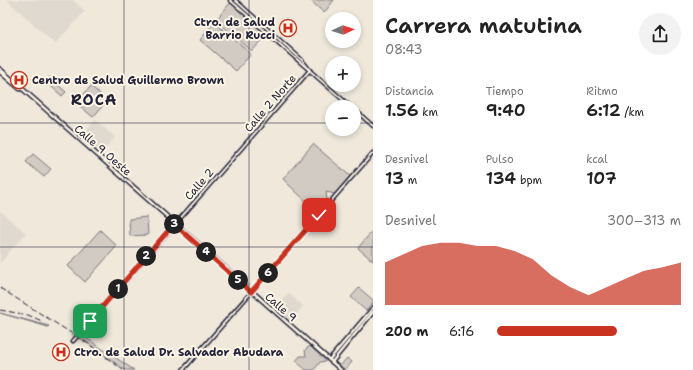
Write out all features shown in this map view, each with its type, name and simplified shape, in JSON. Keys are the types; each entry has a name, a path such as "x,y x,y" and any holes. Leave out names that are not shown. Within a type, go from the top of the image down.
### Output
{"main road":[{"name":"Calle 9 Oeste","path":"0,71 174,224"},
{"name":"Calle 9","path":"174,224 341,370"},
{"path":"330,361 373,308"},
{"path":"330,361 373,312"}],"street":[{"path":"230,0 343,100"},
{"path":"235,0 301,59 310,70"},
{"name":"Calle 2 Norte","path":"242,147 310,70"},
{"path":"361,116 373,126"},
{"name":"Calle 2","path":"72,341 242,147"},
{"path":"183,370 373,153"}],"shaded area":[{"path":"7,0 73,0 85,11 55,44"},
{"path":"310,0 334,0 324,13"},
{"path":"231,2 268,34 252,51 216,20"},
{"path":"214,22 251,54 236,71 200,40"},
{"path":"49,77 66,92 62,96 45,81"},
{"path":"91,86 107,101 93,117 76,103"},
{"path":"95,120 115,137 98,157 78,140"},
{"path":"313,144 350,176 335,194 326,192 327,201 316,206 315,210 283,179"},
{"path":"33,154 51,169 44,177 26,162"},
{"path":"0,211 26,233 0,263"},
{"path":"147,217 148,235 130,236 129,219"},
{"path":"100,230 117,246 85,282 68,266"},
{"path":"373,230 373,261 358,248"},
{"path":"359,288 373,300 373,303 366,311 351,297"},
{"path":"288,293 303,306 290,323 274,308"},
{"path":"0,313 49,326 48,327"},
{"path":"80,334 134,370 125,370 78,336"},
{"path":"310,346 326,361 320,362 314,370 306,370 296,361 300,356 306,356 305,350"},
{"path":"347,358 352,362 345,370 340,366"}],"waterway":[{"path":"235,3 270,34"},
{"path":"274,37 293,53"}],"railway":[{"path":"0,288 87,343 123,370"},
{"path":"0,310 28,315 42,321"}],"place":[{"name":"Ctro. de Salud Barrio Rucci","path":"288,28"},
{"name":"Centro de Salud Guillermo Brown","path":"19,80"},
{"name":"Ctro. de Salud Dr. Salvador Abudara","path":"61,352"}],"district":[{"name":"ROCA","path":"94,100"}],"route":[{"path":"90,321 174,224 251,292 319,215"}]}
